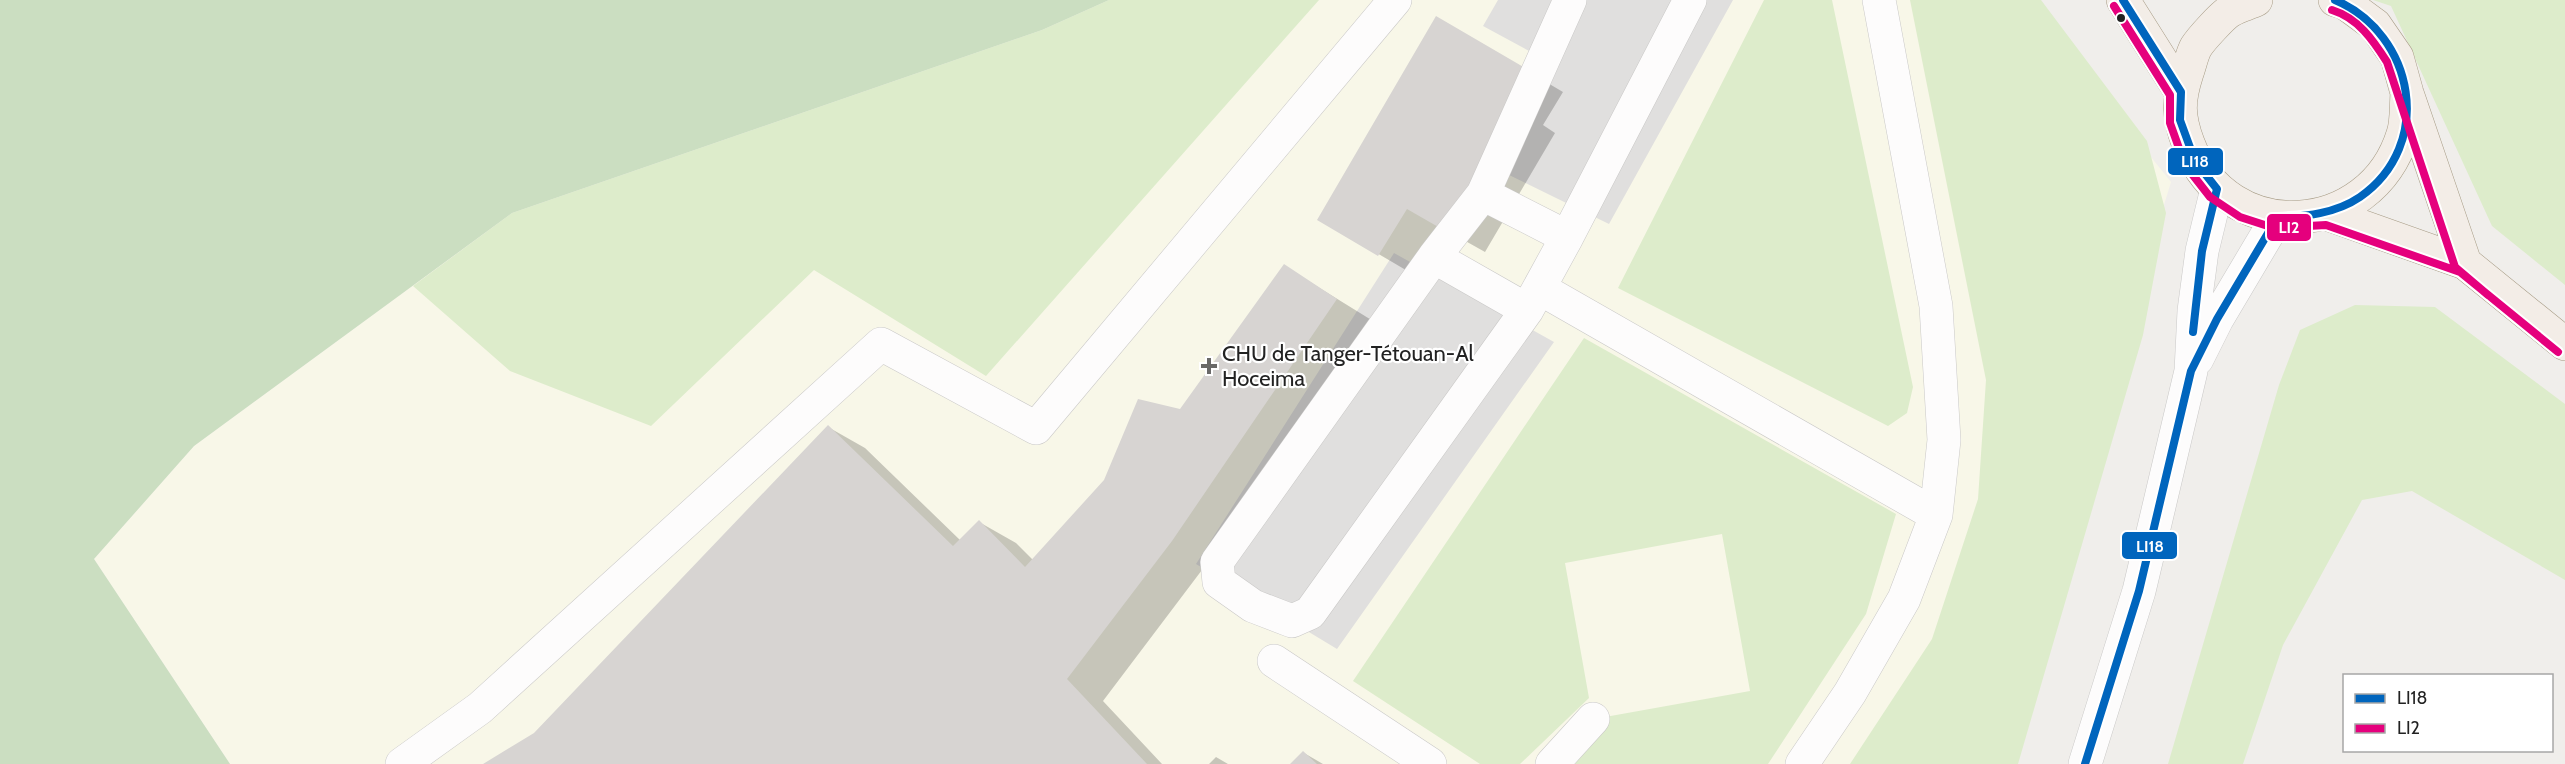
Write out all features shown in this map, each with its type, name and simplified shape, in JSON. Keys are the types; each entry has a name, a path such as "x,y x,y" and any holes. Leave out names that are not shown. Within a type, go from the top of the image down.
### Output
{"main road":[{"path":"2122,0 2181,92"},
{"path":"2256,0 2228,12 2196,47 2181,92 2180,120 2195,161 2217,189 2245,208 2277,218 2327,214 2361,197 2388,168 2404,133 2407,93"},
{"path":"2335,0 2345,3 2375,26 2397,57 2465,263"},
{"path":"2327,214 2465,263 2565,344"}],"street":[{"path":"402,764 480,708 881,344 1036,429 1395,0"},
{"path":"1570,0 1483,194 1434,257 1217,562 1219,582 1253,606 1292,621 1310,613 1533,299 1690,0"},
{"path":"1802,764 1850,693 1904,599 1936,515 1944,440 1936,306 1879,0"},
{"path":"2085,764 2139,591 2191,371 2194,311 2202,251 2217,189"},
{"path":"1483,194 1567,237"},
{"path":"2191,371 2217,319 2277,218"},
{"path":"1434,257 1533,299 1936,515"},
{"path":"1274,661 1430,764"},
{"path":"1552,764 1593,719"}],"shaded area":[{"name":"CHU de Tanger-Tétouan-Al Hoceima","path":"1109,0 2025,0 2171,182 2007,721 1989,764 230,764 94,559 194,446 512,213 1042,30"},
{"path":"1498,0 1733,0 1609,224 1505,173 1557,66 1483,26"},
{"path":"1394,253 1554,342 1337,649 1196,564"}],"green space":[{"path":"0,0 1109,0 1042,30 512,213 194,446 94,559 230,764 0,764"},
{"path":"1109,0 1319,0 986,376 814,270 651,426 510,371 413,286 512,213 1042,30"},
{"path":"1764,0 1832,0 1913,387 1907,413 1888,426 1618,288"},
{"path":"1910,0 2041,0 2147,141 2166,213 2143,335 2018,764 1850,764 1932,639 1978,499 1986,380"},
{"path":"2373,0 2565,0 2565,285 2492,226 2391,6"},
{"path":"2355,305 2435,307 2565,404 2565,580 2412,491 2362,500 2283,645 2243,764 2168,764 2279,385 2300,330"},
{"path":"1584,338 1896,514 1866,614 1768,764 1575,764 1605,717 1750,691 1722,534 1565,563 1589,698 1520,764 1480,764 1353,681"}],"building":[{"path":"1436,16 1527,69 1447,232 1407,209 1378,256 1317,220"},
{"path":"1284,264 1337,299 1172,541 1067,679 1147,764 483,764 534,733 828,425 953,546 979,520 1025,567 1104,480 1138,399 1180,409"},
{"path":"1303,751 1317,764 1290,764"}],"transit line":[{"name":"LI18","path":"2123,0 2181,92 2180,120 2195,161 2217,189 2202,251 2193,332"},
{"name":"LI18","path":"2085,764 2139,591 2191,371 2217,319 2277,218 2330,211 2350,203 2384,175 2399,149 2406,121 2406,92 2398,64 2383,38 2362,16 2335,0"},
{"name":"LI2","path":"2114,6 2170,95 2170,123 2185,165 2210,197 2240,217 2274,228 2326,225 2460,272 2558,352"},
{"name":"LI2","path":"2332,10 2350,18 2357,24 2387,62 2455,267 2488,295"}],"place":[{"name":"CHU de Tanger-Tétouan-Al Hoceima","path":"1209,366"}]}
